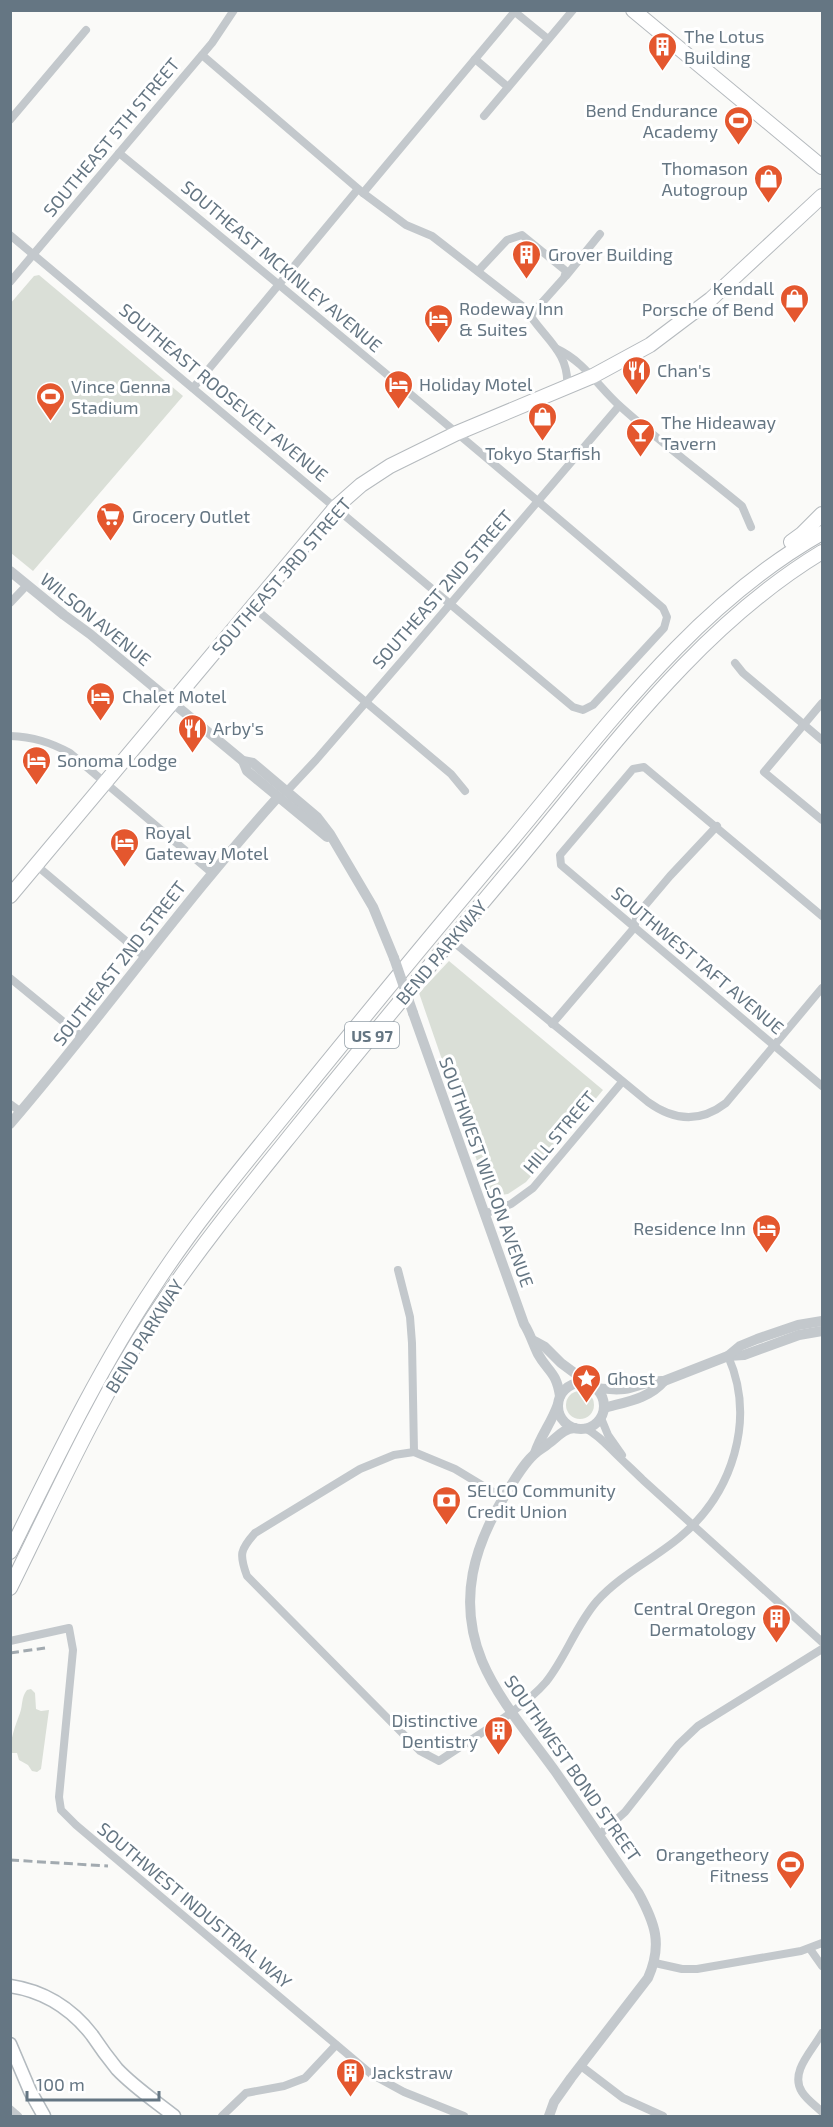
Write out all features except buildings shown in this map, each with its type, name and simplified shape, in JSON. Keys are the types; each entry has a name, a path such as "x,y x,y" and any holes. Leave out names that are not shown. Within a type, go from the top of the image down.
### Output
{"main road":[{"path":"633,10 822,167"},
{"name":"SOUTHEAST 3RD STREET","path":"10,896 336,507 390,466 457,434 567,387 650,345 682,323 776,241 822,196"},
{"path":"754,577 822,514"},
{"name":"BEND PARKWAY","path":"10,1552 109,1358 159,1277 201,1218 391,984 633,696 695,628 754,577 822,532"},
{"name":"BEND PARKWAY","path":"10,1588 101,1406 159,1308 240,1198 451,940 615,744 687,663 718,631 753,601 822,552"},
{"path":"10,1986 44,1995 70,2011 117,2069 132,2084 174,2116"},
{"path":"10,2044 30,2091 44,2116"}],"street":[{"name":"SOUTHEAST 5TH STREET","path":"10,282 202,55 234,10"},
{"path":"484,116 573,10"},
{"path":"193,387 515,11 548,39"},
{"path":"10,120 86,30"},
{"path":"202,55 361,191 406,225 432,236 526,309 557,349 566,368 567,387"},
{"path":"475,59 508,87"},
{"name":"SOUTHEAST MCKINLEY AVENUE","path":"119,153 279,284 663,608 667,617 664,628 593,705 582,710"},
{"path":"530,316 600,234"},
{"name":"SOUTHEAST ROOSEVELT AVENUE","path":"10,235 573,708 582,710"},
{"path":"478,271 507,240 522,235 566,271 564,278"},
{"path":"557,349 570,355 592,375 619,406 742,506 751,527"},
{"name":"SOUTHEAST 2ND STREET","path":"10,1124 212,873 316,760 619,406"},
{"name":"WILSON AVENUE","path":"10,571 243,761 247,771 283,794 336,845"},
{"path":"10,603 27,585"},
{"path":"253,607 451,774 465,791"},
{"path":"735,663 743,673 822,740"},
{"path":"822,703 764,772 822,820"},
{"path":"10,736 26,736 50,742 69,753 212,873"},
{"name":"SOUTHWEST TAFT AVENUE","path":"717,826 644,767 633,769 560,855 561,865 822,1086"},
{"name":"WILSON AVENUE","path":"283,794 330,834 373,907 413,1013"},
{"path":"552,1024 634,928 637,915 717,826 822,916"},
{"path":"36,865 145,957"},
{"path":"451,940 622,1082 667,1114 683,1118 712,1112 726,1103 822,988"},
{"path":"10,978 82,1037"},
{"name":"SOUTHWEST WILSON AVENUE","path":"413,1013 524,1323 539,1355 558,1382 559,1400"},
{"name":"HILL STREET","path":"484,1214 511,1204 533,1188 622,1082"},
{"path":"10,1104 21,1112"},
{"path":"399,1270 410,1317 414,1452"},
{"path":"728,1356 740,1346 757,1339 798,1325 822,1321"},
{"path":"580,1428 597,1423 603,1413 656,1390 664,1381 728,1356 744,1355 790,1338 822,1331"},
{"name":"SOUTHWEST WILSON AVENUE","path":"534,1341 545,1347 561,1363 592,1386"},
{"path":"503,1498 455,1469 414,1452 393,1455 360,1469 255,1533 242,1547 242,1562 247,1576 420,1751 439,1761 511,1711 546,1682 597,1600 682,1535 718,1494 728,1474 741,1426 740,1397 736,1375 728,1356"},
{"path":"664,1381 654,1380 615,1390 575,1383 569,1386 559,1400 562,1419 604,1440 616,1455 822,1642"},
{"path":"592,1386 601,1393 608,1435 621,1451 625,1461"},
{"name":"SOUTHWEST BOND STREET","path":"549,2116 554,2102 637,1996 655,1963 657,1941 652,1916 638,1892 511,1711 482,1660 474,1632 470,1604 471,1578 477,1553 503,1498 535,1453 541,1437 554,1416 559,1400"},
{"name":"SOUTHWEST BOND STREET","path":"535,1453 567,1429 580,1428"},
{"name":"SOUTHWEST INDUSTRIAL WAY","path":"10,1641 69,1628 74,1650 59,1797 61,1810 371,2074 404,2092 464,2116"},
{"path":"599,1835 625,1812 678,1745 698,1726 822,1649"},
{"path":"655,1963 691,1970 810,1948 822,1943"},
{"path":"810,1948 822,1966"},
{"path":"822,2033 819,2046 798,2075 798,2083 802,2092 822,2112"},
{"path":"222,2116 246,2092 284,2086 305,2078 336,2045"},
{"path":"581,2066 623,2098 663,2116"},
{"path":"10,2109 18,2116"}],"shaded area":[{"path":"39,275 183,396 33,571 11,553 10,304 34,276"},
{"path":"449,961 603,1090 526,1182 508,1194 493,1196 487,1190 419,993"},
{"path":"580,1391 590,1395 594,1405 590,1415 580,1419 570,1415 566,1405 570,1395"},
{"path":"31,1689 35,1693 36,1709 49,1710 41,1769 37,1772 32,1771 28,1765 19,1760 17,1753 11,1753 12,1737 24,1695 27,1690"}],"railway":[{"path":"10,1653 45,1648"},
{"path":"10,1860 108,1866"}],"place":[{"name":"The Lotus Building","path":"663,72"},
{"name":"Bend Endurance Academy","path":"739,146"},
{"name":"Thomason Autogroup","path":"769,204"},
{"name":"Grover Building","path":"527,280"},
{"name":"Kendall Porsche of Bend","path":"795,324"},
{"name":"Rodeway Inn & Suites","path":"438,344"},
{"name":"Chan's","path":"636,396"},
{"name":"Holiday Motel","path":"398,410"},
{"name":"Vince Genna Stadium","path":"50,422"},
{"name":"Tokyo Starfish","path":"543,442"},
{"name":"The Hideaway Tavern","path":"640,458"},
{"name":"Grocery Outlet","path":"111,542"},
{"name":"Chalet Motel","path":"101,722"},
{"name":"Arby's","path":"192,754"},
{"name":"Sonoma Lodge","path":"36,786"},
{"name":"Royal Gateway Motel","path":"124,868"},
{"name":"Residence Inn","path":"767,1254"},
{"name":"Ghost","path":"586,1404"},
{"name":"SELCO Community Credit Union","path":"446,1526"},
{"name":"Central Oregon Dermatology","path":"777,1644"},
{"name":"Distinctive Dentistry","path":"499,1756"},
{"name":"Orangetheory Fitness","path":"790,1890"},
{"name":"Jackstraw","path":"350,2098"}]}
